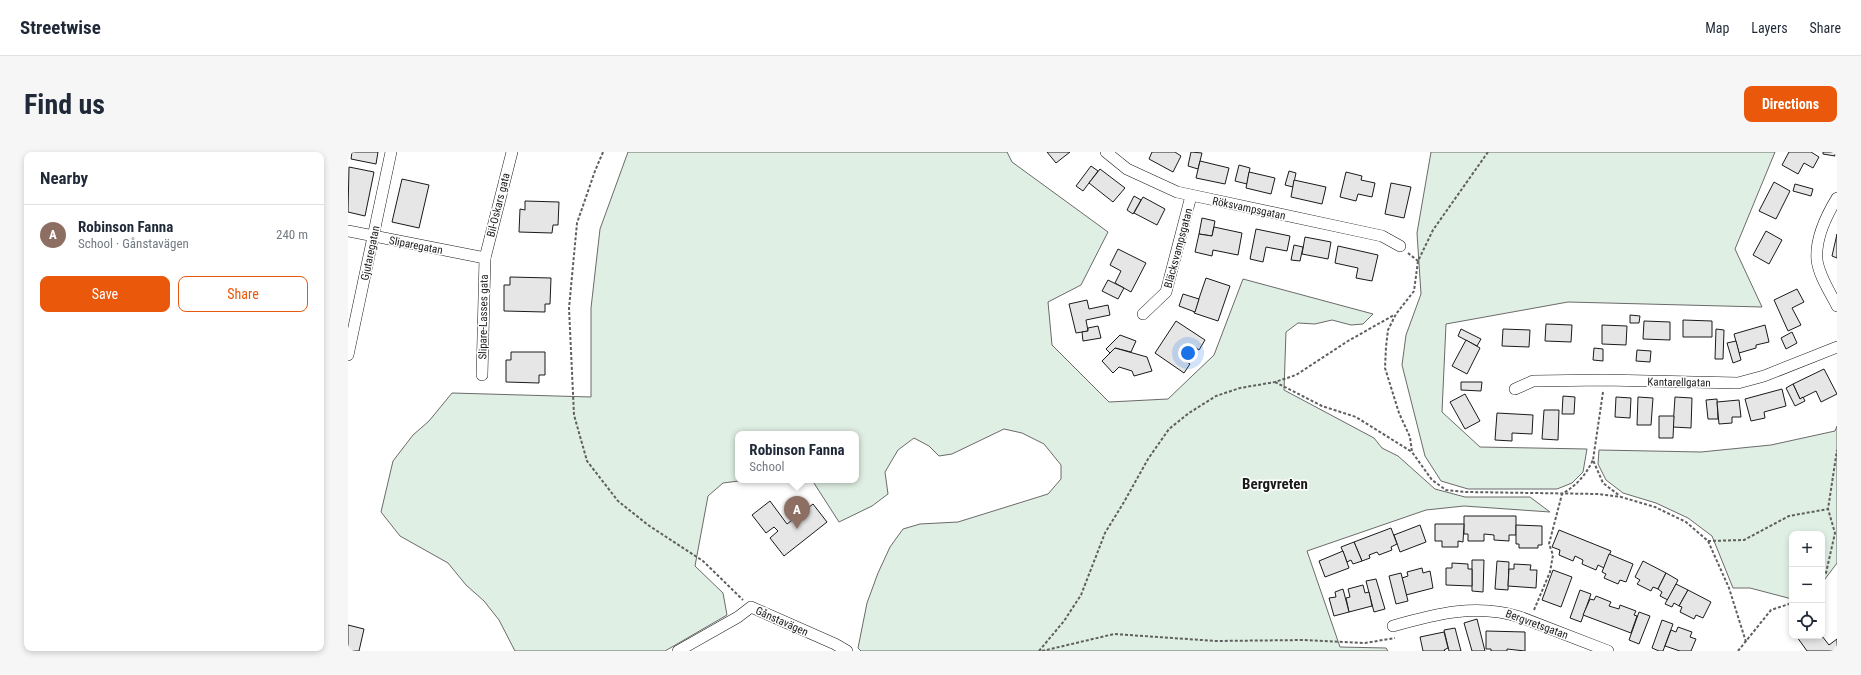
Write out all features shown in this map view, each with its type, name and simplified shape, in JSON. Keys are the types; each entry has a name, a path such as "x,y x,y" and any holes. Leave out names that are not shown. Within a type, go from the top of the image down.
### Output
{"street":[{"name":"Gjutaregatan","path":"348,354 391,152"},
{"name":"Bil-Oskars gata","path":"485,258 512,152"},
{"name":"Röksvampsgatan","path":"1106,152 1127,169 1177,192 1382,236 1400,246"},
{"name":"Bläcksvampsgatan","path":"1144,314 1166,292 1191,196"},
{"path":"1837,198 1826,217 1819,240 1817,260 1824,282 1837,306"},
{"name":"Sliparegatan","path":"348,230 485,258"},
{"name":"Slipare-Lasses gata","path":"482,375 485,258"},
{"name":"Kantarellgatan","path":"1516,389 1533,381 1605,380 1738,383 1764,376 1837,347"},
{"name":"Gånstavägen","path":"678,651 738,617 751,607 835,644 847,651"},
{"name":"Bergvretsgatan","path":"1393,626 1426,616 1472,609 1505,612 1608,651"}],"path":[{"path":"604,152 595,171 577,223 568,308 574,415 587,461 618,501 648,525 703,561 751,607"},
{"path":"1412,452 1410,437 1399,413 1385,368 1388,330 1396,314 1414,291 1418,261 1433,230 1488,152"},
{"path":"1038,651 1064,621 1081,595 1105,533 1148,459 1169,429 1216,396 1240,388 1275,382 1296,375 1348,341 1396,314"},
{"path":"1530,621 1550,572 1553,556 1549,544 1562,494 1575,486 1586,474 1593,460 1605,380"},
{"path":"1275,382 1322,406 1356,417 1412,452 1432,480 1446,490 1466,492 1598,494 1621,497 1655,507 1680,519 1708,541 1729,588 1746,642"},
{"path":"1825,574 1835,533 1828,509 1837,450"},
{"path":"1593,460 1603,483 1621,497"},
{"path":"1708,541 1744,540 1789,516 1828,509"},
{"path":"1738,651 1771,610 1789,604"},
{"path":"1042,651 1114,634 1216,641 1304,640 1365,643 1396,638"}],"green space":[{"path":"628,152 1007,152 1012,162 1108,232 1081,285 1048,302 1052,345 1109,402 1168,399 1214,355 1243,279 1373,314 1363,324 1351,325 1332,320 1315,324 1298,323 1286,332 1284,390 1374,438 1382,448 1398,456 1435,489 1465,497 1530,497 1550,512 1464,506 1426,510 1307,551 1340,647 1386,648 1388,651 861,651 858,648 867,603 878,573 890,547 903,529 920,524 958,522 1048,494 1061,479 1061,465 1044,444 1022,433 1004,429 952,454 939,456 929,446 914,438 898,450 885,472 888,494 872,506 839,522 814,483 859,483 859,431 735,431 735,481 723,483 708,496 695,566 723,593 727,615 665,651 515,651 499,620 484,601 466,585 448,563 400,536 381,512 393,461 413,435 429,421 452,393 591,397 591,308 600,229"},
{"path":"1431,152 1775,152 1735,249 1762,307 1568,302 1446,324 1442,412 1480,447 1587,449 1583,472 1572,483 1557,489 1468,489 1441,481 1425,456 1402,365 1406,335 1421,294 1417,233"},
{"path":"1837,426 1837,563 1825,579 1825,531 1789,531 1789,598 1750,588 1733,588 1712,536 1688,518 1656,503 1623,493 1606,480 1598,464 1599,450 1701,452 1771,445 1835,431"}],"building":[{"path":"352,152 378,152 376,164 351,159"},
{"path":"1047,152 1070,152 1056,163"},
{"path":"1152,152 1175,152 1181,156 1173,172 1149,159"},
{"path":"1191,152 1202,153 1198,169 1188,166"},
{"path":"1789,152 1811,152 1819,157 1813,168 1804,163 1798,174 1782,165"},
{"path":"1823,152 1835,152 1835,156 1823,154"},
{"path":"1200,161 1229,168 1225,184 1196,178"},
{"path":"1239,165 1250,168 1247,184 1235,181"},
{"path":"1091,166 1098,171 1083,191 1076,186"},
{"path":"349,167 374,172 365,216 348,212"},
{"path":"1100,169 1125,188 1113,202 1089,183"},
{"path":"1289,171 1296,173 1293,187 1285,185"},
{"path":"1249,172 1275,178 1271,194 1246,188"},
{"path":"1346,172 1362,176 1361,180 1375,183 1372,197 1358,194 1356,201 1340,197"},
{"path":"402,179 429,185 419,228 392,222"},
{"path":"1294,180 1326,187 1322,204 1291,197"},
{"path":"1774,182 1790,191 1776,219 1759,211"},
{"path":"1391,183 1411,187 1404,218 1385,214"},
{"path":"1795,184 1813,189 1811,196 1793,191"},
{"path":"1134,196 1141,200 1133,214 1127,210"},
{"path":"1143,197 1165,209 1157,225 1134,213"},
{"path":"525,201 559,202 558,225 553,225 552,233 519,232 520,209 525,210"},
{"path":"1202,218 1215,221 1212,236 1199,234"},
{"path":"1214,227 1242,233 1238,255 1213,250 1212,256 1195,252 1199,234 1212,236"},
{"path":"1256,229 1290,236 1287,251 1266,247 1263,262 1250,259"},
{"path":"1766,231 1782,240 1769,264 1753,255"},
{"path":"1837,234 1837,258 1832,256"},
{"path":"1305,237 1331,242 1328,259 1302,254"},
{"path":"1294,245 1303,247 1300,261 1291,260"},
{"path":"1338,246 1378,255 1372,281 1356,278 1358,268 1335,263"},
{"path":"1118,249 1146,263 1131,292 1115,283 1121,271 1110,265"},
{"path":"510,277 551,278 550,304 545,304 545,312 504,311 504,285 510,285"},
{"path":"1206,278 1230,286 1218,321 1194,313"},
{"path":"1108,280 1124,288 1118,299 1102,291"},
{"path":"1797,289 1804,302 1792,308 1801,325 1788,331 1774,300"},
{"path":"1183,294 1199,299 1195,312 1179,306"},
{"path":"1087,300 1089,309 1108,305 1110,315 1086,320 1088,331 1076,333 1069,304"},
{"path":"1630,315 1640,316 1639,323 1630,323"},
{"path":"1683,320 1712,321 1712,337 1683,337"},
{"path":"1176,321 1205,340 1199,350 1190,344 1180,358 1190,364 1184,373 1155,353"},
{"path":"1644,321 1670,322 1670,340 1643,339"},
{"path":"1546,324 1572,325 1571,342 1545,341"},
{"path":"1602,325 1627,326 1626,345 1602,344"},
{"path":"1765,325 1769,342 1756,345 1756,348 1739,353 1734,334"},
{"path":"1098,326 1101,338 1083,341 1082,332 1088,331 1088,328"},
{"path":"1461,329 1481,339 1477,346 1458,336"},
{"path":"1503,329 1530,330 1529,347 1502,346"},
{"path":"1716,329 1724,330 1723,359 1715,359"},
{"path":"1792,332 1797,343 1786,349 1781,338"},
{"path":"1120,335 1136,341 1131,352 1115,348 1110,353 1106,349"},
{"path":"1466,340 1480,348 1467,374 1452,366"},
{"path":"1736,341 1741,360 1733,363 1727,343"},
{"path":"1115,348 1147,357 1152,371 1134,376 1132,371 1119,367 1113,373 1102,361"},
{"path":"1594,348 1603,349 1603,361 1593,360"},
{"path":"1637,350 1651,351 1650,362 1636,361"},
{"path":"511,352 545,352 545,375 539,375 539,383 506,382 506,360 511,360"},
{"path":"1824,369 1837,394 1821,402 1816,391 1800,399 1793,384"},
{"path":"1461,382 1482,382 1481,391 1461,390"},
{"path":"1793,384 1800,399 1803,397 1805,401 1795,406 1786,388"},
{"path":"1782,389 1786,406 1764,412 1765,418 1751,421 1745,399"},
{"path":"1465,394 1480,421 1465,429 1450,402"},
{"path":"1563,396 1575,397 1574,414 1562,414"},
{"path":"1616,397 1631,398 1630,418 1615,417"},
{"path":"1638,397 1653,398 1651,425 1637,425"},
{"path":"1675,397 1692,398 1691,428 1673,427"},
{"path":"1717,399 1718,419 1708,419 1706,400"},
{"path":"1739,400 1741,417 1732,417 1732,423 1719,424 1717,402"},
{"path":"1544,410 1559,410 1558,440 1542,439"},
{"path":"1497,413 1533,415 1532,434 1512,433 1512,441 1495,440"},
{"path":"1659,416 1674,416 1673,438 1659,438"},
{"path":"770,501 787,524 813,504 827,522 784,556 770,538 778,531 774,527 766,533 752,515"},
{"path":"1464,516 1516,516 1516,535 1509,535 1509,541 1494,540 1494,535 1484,534 1484,541 1468,541 1468,534 1464,534"},
{"path":"1435,524 1464,524 1463,542 1458,541 1458,547 1442,547 1442,541 1435,541"},
{"path":"1420,525 1426,542 1400,552 1394,535"},
{"path":"1516,525 1542,526 1542,545 1538,545 1538,548 1519,548 1519,544 1516,544"},
{"path":"1391,528 1397,544 1391,547 1392,550 1379,555 1377,552 1369,555 1370,558 1362,561 1354,542"},
{"path":"1559,530 1611,551 1604,568 1598,565 1596,570 1582,564 1583,560 1575,556 1573,561 1559,555 1560,550 1552,547"},
{"path":"1354,542 1362,561 1353,564 1351,560 1347,562 1341,547"},
{"path":"1343,551 1349,568 1325,577 1319,561"},
{"path":"1609,554 1633,564 1626,582 1620,580 1618,584 1604,578 1606,574 1602,572"},
{"path":"1472,560 1484,560 1483,592 1472,591"},
{"path":"1497,561 1509,562 1508,590 1495,589"},
{"path":"1643,561 1666,573 1658,589 1653,587 1651,591 1637,584 1640,580 1635,577"},
{"path":"1452,563 1468,564 1468,569 1472,569 1472,586 1446,585 1446,568 1452,568"},
{"path":"1514,564 1531,565 1530,570 1537,570 1536,588 1508,586 1509,569 1514,569"},
{"path":"1422,568 1423,573 1430,571 1433,588 1406,595 1402,578 1408,576 1407,572"},
{"path":"1553,570 1572,577 1561,607 1542,600"},
{"path":"1401,573 1408,601 1396,604 1389,576"},
{"path":"1666,573 1678,580 1668,600 1660,596 1662,592 1658,589"},
{"path":"1376,579 1385,609 1374,612 1366,581"},
{"path":"1676,584 1688,590 1679,606 1674,603 1672,607 1665,604"},
{"path":"1363,585 1365,593 1369,592 1372,606 1349,612 1346,598 1350,597 1348,589"},
{"path":"1343,589 1349,612 1334,616 1329,598 1336,597 1335,592"},
{"path":"1580,590 1591,594 1581,622 1570,618"},
{"path":"1688,590 1711,602 1703,618 1696,615 1694,619 1680,612 1682,607 1679,606"},
{"path":"1596,596 1611,602 1609,606 1619,609 1620,605 1636,611 1634,615 1637,616 1631,633 1583,615 1590,599 1594,600"},
{"path":"1639,612 1650,616 1639,644 1629,640"},
{"path":"1477,619 1485,651 1472,651 1464,623"},
{"path":"1662,620 1673,624 1663,651 1659,651 1652,648"},
{"path":"348,625 364,629 359,651 348,651"},
{"path":"1678,627 1692,632 1690,637 1696,639 1691,651 1680,651 1665,646 1671,630 1676,632"},
{"path":"1455,628 1461,651 1449,651 1444,630"},
{"path":"1486,631 1525,632 1525,651 1507,649 1507,651 1491,651 1491,649 1486,649"},
{"path":"1444,632 1448,648 1444,650 1445,651 1423,651 1420,637"},
{"path":"1798,639 1824,639 1829,645 1837,639 1837,651 1807,651"}],"place":[{"name":"Robinson Fanna","path":"797,529"}],"district":[{"name":"Bergvreten","path":"1275,484"}]}
